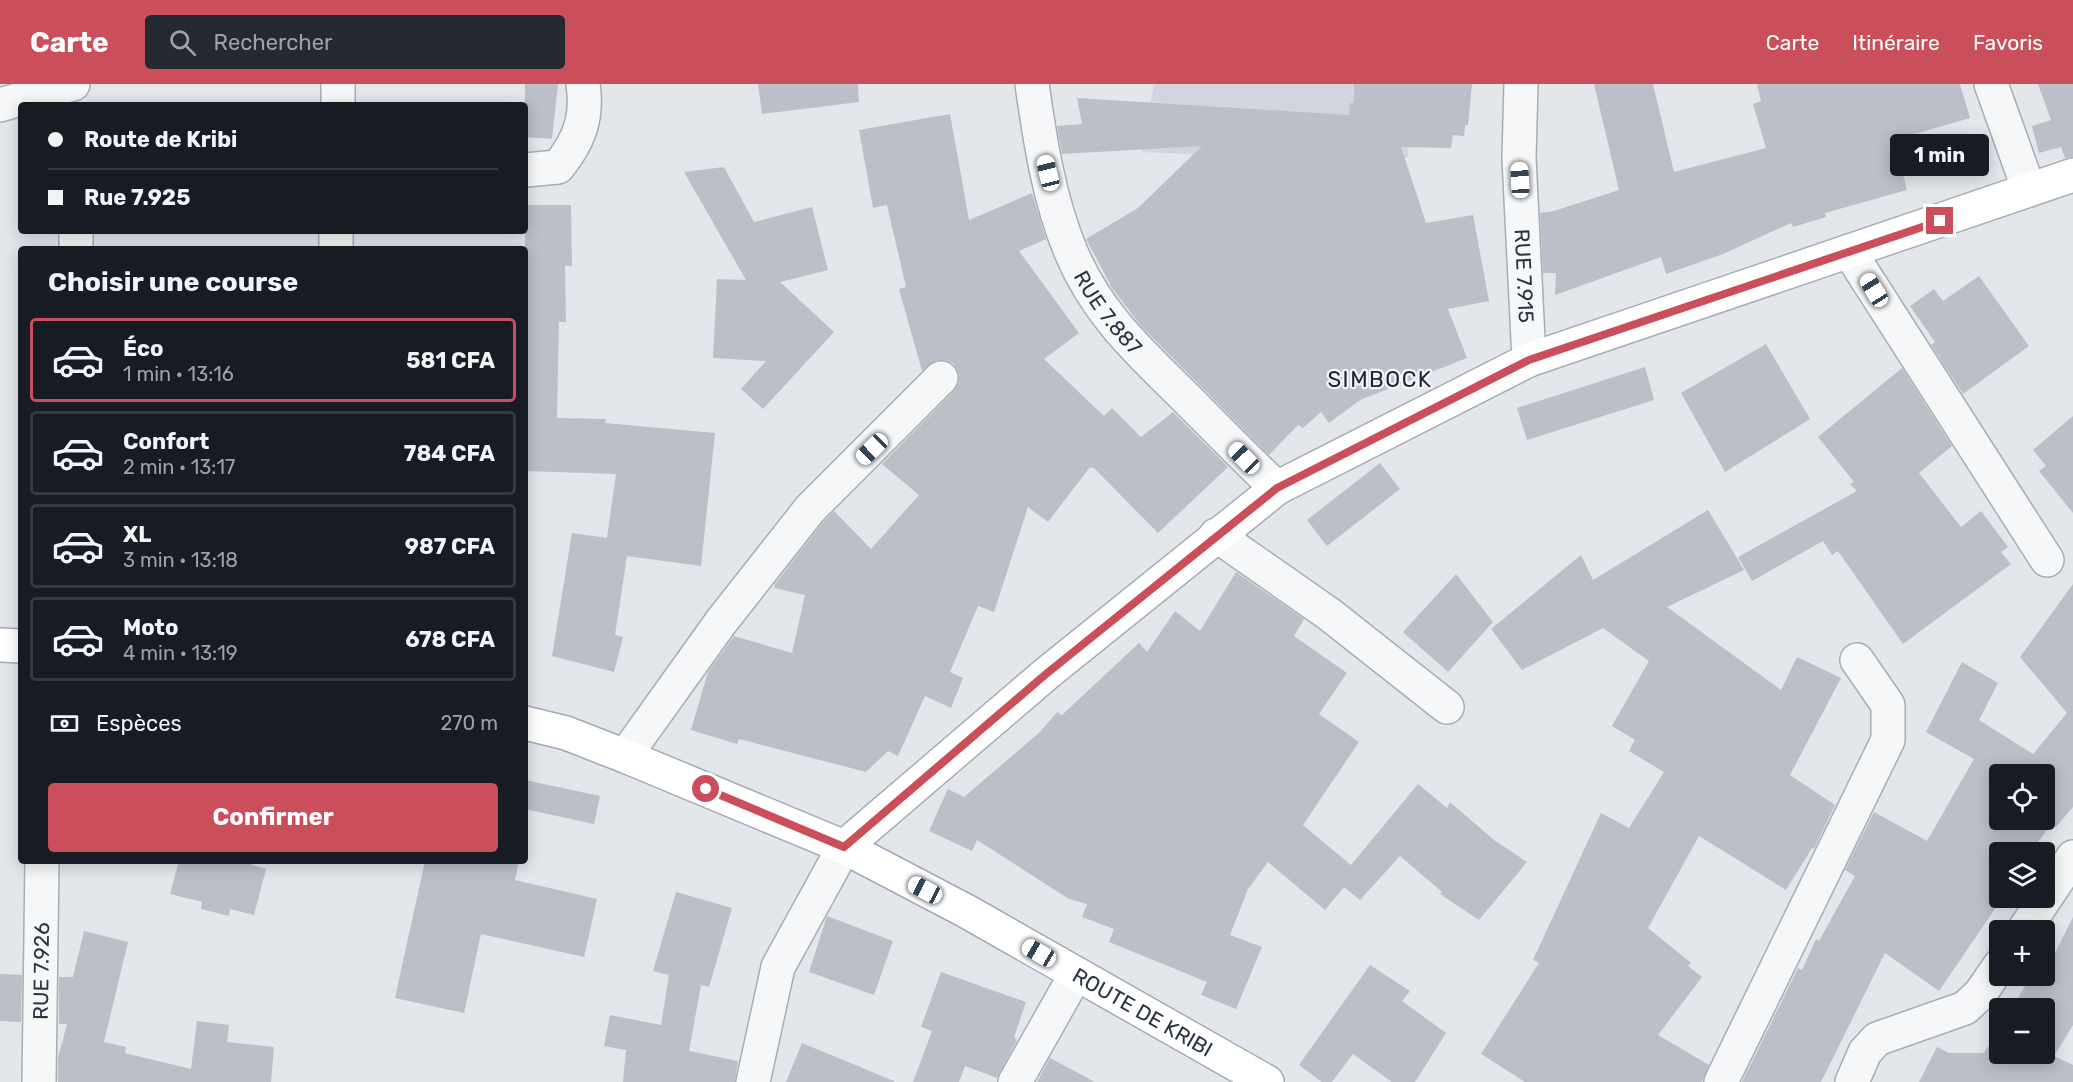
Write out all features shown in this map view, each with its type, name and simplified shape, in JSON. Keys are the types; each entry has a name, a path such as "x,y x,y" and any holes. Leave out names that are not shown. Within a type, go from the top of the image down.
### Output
{"street":[{"path":"0,105 72,84 72,102"},
{"path":"338,84 338,102"},
{"path":"528,170 558,167 573,149 584,124 583,84"},
{"name":"RUE 7.887","path":"1032,84 1039,135 1061,223 1072,253 1089,285 1112,322 1137,351 1277,488"},
{"name":"RUE 7.915","path":"1521,84 1519,158 1529,360"},
{"path":"1991,84 2030,190"},
{"path":"753,1082 777,967 844,847 1046,674 1277,488 1529,360 2073,175"},
{"path":"1850,251 2047,560"},
{"path":"625,756 721,622 810,509 941,378"},
{"path":"1216,535 1329,614 1447,707"},
{"path":"0,645 18,646"},
{"path":"1721,1082 1888,740 1888,705 1857,660"},
{"name":"ROUTE DE KRIBI","path":"528,724 566,733 625,756 844,847 966,911 1267,1082"},
{"path":"2031,920 2073,857"},
{"name":"RUE 7.926","path":"39,1082 42,864"},
{"path":"1015,1082 1076,974"},
{"path":"1852,1082 1865,1052 1877,1039 1965,1008 1980,994 1989,981"}],"shaded area":[{"path":"1154,84 1409,84 1408,157 1383,163 1142,152"}],"building":[{"path":"525,84 558,84 552,139 528,137 528,102 525,102"},
{"path":"758,84 858,84 859,102 762,114"},
{"path":"1354,84 1472,84 1468,125 1465,125 1464,136 1453,135 1451,148 1401,147 1426,223 1473,215 1489,301 1448,309 1467,358 1360,400 1329,423 1321,412 1303,428 1298,425 1269,455 1141,326 1112,288 1086,239 1138,208 1202,146 1062,154 1057,126 1082,124 1077,98 1349,115 1350,103 1354,103"},
{"path":"1594,84 1653,84 1674,172 1766,148 1753,104 1761,101 1757,84 1960,84 1970,118 1894,140 1907,190 1825,213 1826,217 1793,227 1791,223 1723,254 1666,274 1661,257 1555,295 1556,273 1543,273 1540,213 1554,211 1619,190"},
{"path":"2038,84 2073,84 2073,157 2065,158 2061,147 2039,153 2032,126 2051,120"},
{"path":"950,114 969,220 1032,193 1046,239 1019,251 1079,333 1044,359 1104,416 1112,408 1141,437 1173,412 1228,467 1158,533 1095,469 1090,467 1048,522 1028,507 994,612 978,606 950,672 963,678 951,708 925,696 898,756 888,751 866,772 739,739 737,744 691,730 708,672 734,636 792,653 805,595 774,588 824,521 834,511 871,549 919,495 882,464 954,391 959,383 959,374 954,364 945,360 936,360 922,371 899,289 906,287 887,205 873,208 859,130"},
{"path":"724,167 754,222 812,207 828,270 780,282 834,332 763,409 741,389 766,361 713,358 717,279 746,280 684,172"},
{"path":"528,205 571,205 572,266 565,266 566,322 559,322 557,418 606,419 605,423 715,433 701,566 627,556 615,635 623,637 614,672 552,656 572,533 607,538 616,474 528,471 528,246 525,246 525,234 528,234"},
{"path":"1979,276 2029,346 1963,394 1931,345 1935,342 1910,306 1934,289 1943,301"},
{"path":"1766,344 1810,419 1725,472 1681,393"},
{"path":"1645,367 1654,400 1527,440 1517,408"},
{"path":"1902,368 1952,446 1919,473 1961,527 1981,511 2008,547 2001,552 2011,564 1903,644 1838,551 1832,555 1823,541 1752,581 1738,557 1857,491 1850,484 1854,482 1818,437"},
{"path":"2073,416 2073,513 2039,471 2046,466 2033,450"},
{"path":"1380,463 1400,489 1327,546 1307,520"},
{"path":"1708,510 1744,570 1667,607 1781,690 1797,657 1841,678 1790,775 1835,805 1814,849 1812,848 1786,890 1699,836 1648,928 1691,963 1688,966 1702,977 1658,1035 1709,1065 1702,1082 1525,1082 1481,1054 1539,963 1533,960 1601,813 1629,828 1664,772 1629,751 1635,740 1612,726 1649,661 1603,628 1522,670 1491,629 1581,555 1593,580"},
{"path":"1236,572 1304,619 1294,636 1347,673 1319,714 1359,742 1303,825 1351,865 1418,784 1447,808 1450,802 1494,840 1527,862 1479,920 1440,894 1442,892 1400,856 1360,900 1344,887 1325,910 1268,862 1248,889 1230,935 1262,947 1236,1009 1201,995 1207,982 1109,942 1114,929 1082,917 1087,904 1069,899 977,840 972,851 929,831 948,789 964,797 1040,732 1057,712 1062,715 1139,643 1147,652 1175,611 1200,631"},
{"path":"1456,574 1493,622 1448,672 1403,632"},
{"path":"2073,584 2073,807 2055,828 2055,764 1989,764 1989,830 2047,830 2038,842 1989,842 1989,908 1996,908 1939,991 1885,953 1821,1082 1742,1082 1798,968 1802,970 1816,939 1819,941 1855,876 1845,870 1874,812 1927,841 1974,759 1926,732 1962,662 1998,683 1979,720 2033,754 2067,713 2020,657"},
{"path":"528,781 600,796 594,824 528,810"},
{"path":"178,864 252,864 266,869 254,915 230,909 229,916 201,909 202,902 170,894"},
{"path":"424,864 518,864 515,880 597,899 584,957 481,934 464,1013 395,998"},
{"path":"676,892 732,908 709,987 701,985 689,1051 738,1061 735,1082 623,1082 626,1050 604,1046 610,1015 661,1025 669,975 653,971"},
{"path":"827,916 893,941 874,995 809,972"},
{"path":"2073,917 2073,1025 2055,1054 2055,998 2018,998 2025,986 2055,986 2055,953"},
{"path":"84,931 128,942 104,1042 126,1047 125,1053 191,1069 197,1021 229,1025 227,1042 274,1047 271,1082 58,1082 58,1058 67,1024 59,1024 59,977 73,977"},
{"path":"1370,965 1410,991 1402,1001 1446,1033 1415,1082 1392,1082 1353,1054 1332,1082 1322,1082 1299,1065"},
{"path":"941,972 1026,1002 1014,1037 1017,1040 997,1078 965,1066 959,1082 913,1082 932,1031 921,1027"},
{"path":"0,974 22,975 21,1022 0,1021"},
{"path":"802,1043 894,1081 894,1082 786,1082"},
{"path":"1989,1045 1989,1064 2055,1064 2055,1056 2073,1065 2073,1082 1919,1082 1937,1047 1949,1053 1984,1053"},
{"path":"1050,1058 1095,1082 1037,1082"}],"district":[{"name":"SIMBOCK","path":"1380,379"}],"route":[{"path":"706,789 844,847 1046,674 1277,488 1529,360 1940,221"}]}
